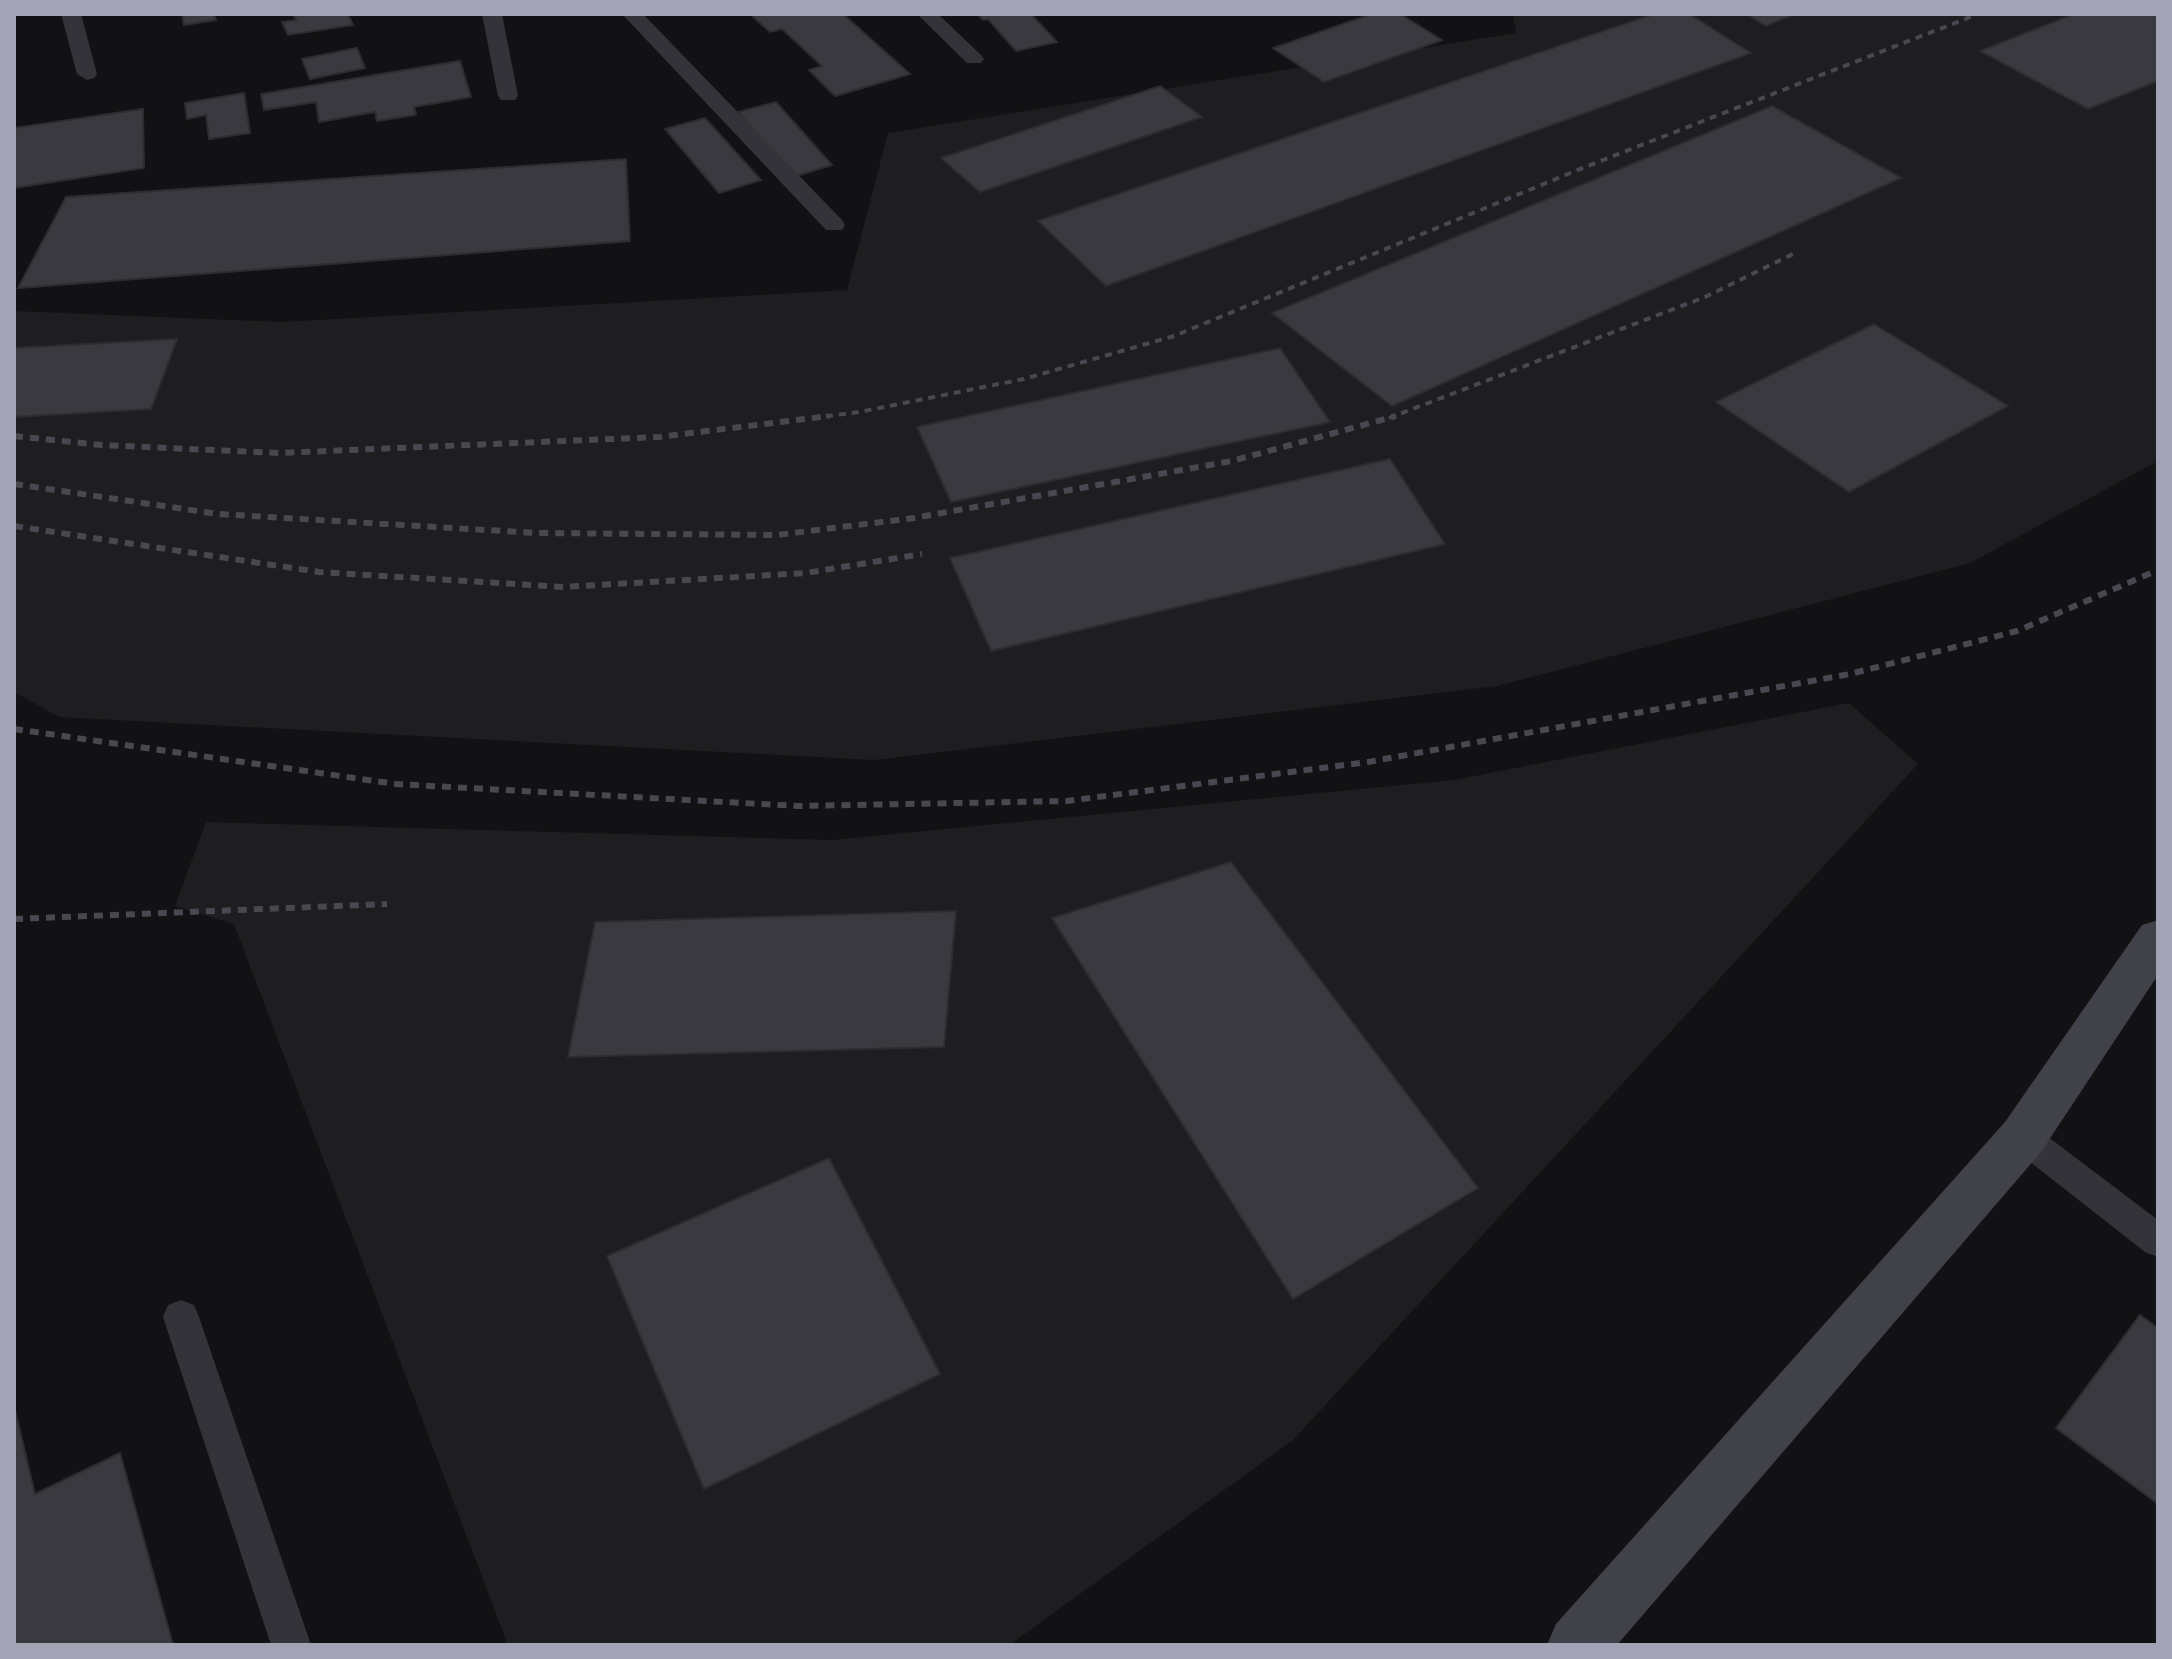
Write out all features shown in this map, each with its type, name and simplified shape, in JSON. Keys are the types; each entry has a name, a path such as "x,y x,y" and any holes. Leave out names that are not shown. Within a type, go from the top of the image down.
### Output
{"main road":[{"path":"1577,1645 2023,1137 2158,938"}],"lane":[{"path":"71,14 87,74"},
{"path":"492,14 508,96"},
{"path":"632,14 834,225"},
{"path":"927,14 974,59"},
{"path":"2023,1137 2158,1241"},
{"path":"181,1317 291,1645"}],"shaded area":[{"path":"1513,14 2158,14 2158,461 1970,563 1497,686 874,760 59,717 14,692 14,311 283,322 847,290 888,133 1516,33"},
{"path":"1849,703 1918,764 1292,1441 1009,1645 508,1645 234,924 175,906 206,822 832,840 1454,780"}],"building":[{"path":"182,14 214,14 216,20 184,25"},
{"path":"293,14 348,14 353,25 288,35 282,22 296,20"},
{"path":"750,14 843,14 910,74 835,96 809,70 822,66 782,29 770,32"},
{"path":"977,14 1031,14 1057,42 1016,51 988,19 983,20"},
{"path":"1372,14 1400,14 1442,40 1324,82 1273,48"},
{"path":"1654,14 1689,14 1751,53 1106,286 1038,221"},
{"path":"1746,14 1795,14 1766,26"},
{"path":"2074,14 2158,14 2158,81 2088,109 1980,51"},
{"path":"357,48 365,68 310,79 302,59"},
{"path":"460,61 471,97 414,107 416,115 377,121 375,112 319,122 316,102 264,110 261,94"},
{"path":"1160,86 1202,117 980,192 941,158"},
{"path":"244,93 250,133 209,139 206,115 187,119 185,103"},
{"path":"776,102 832,165 793,177 738,112"},
{"path":"1772,106 1901,178 1392,406 1272,313"},
{"path":"143,109 144,168 14,188 14,128"},
{"path":"705,118 761,180 719,193 665,129"},
{"path":"626,159 630,241 18,288 66,197"},
{"path":"1874,324 2008,406 1849,492 1716,402"},
{"path":"177,339 151,409 14,417 14,348"},
{"path":"1280,348 1330,422 951,502 917,427"},
{"path":"1390,459 1445,544 991,651 950,558"},
{"path":"1231,862 1478,1188 1293,1299 1052,918"},
{"path":"956,911 944,1047 568,1057 595,922"},
{"path":"829,1158 940,1374 704,1489 607,1256"},
{"path":"2140,1315 2158,1328 2158,1504 2056,1428"},
{"path":"14,1406 35,1494 120,1453 173,1645 14,1645"}],"railway":[{"path":"816,418 1024,379 1174,336 1585,167 1978,14"},
{"path":"1390,418 1705,297 1795,253"},
{"path":"816,418 829,416"},
{"path":"1390,418 1396,416"},
{"path":"14,436 101,445 279,453 659,437 816,418"},
{"path":"14,484 218,514 536,533 777,535 914,518 1232,461 1390,418"},
{"path":"14,526 319,572 563,587 806,573 922,554"},
{"path":"14,729 396,784 798,806 1067,801 1368,762 1850,674 2017,631 2158,570"},
{"path":"14,919 387,904"}]}
